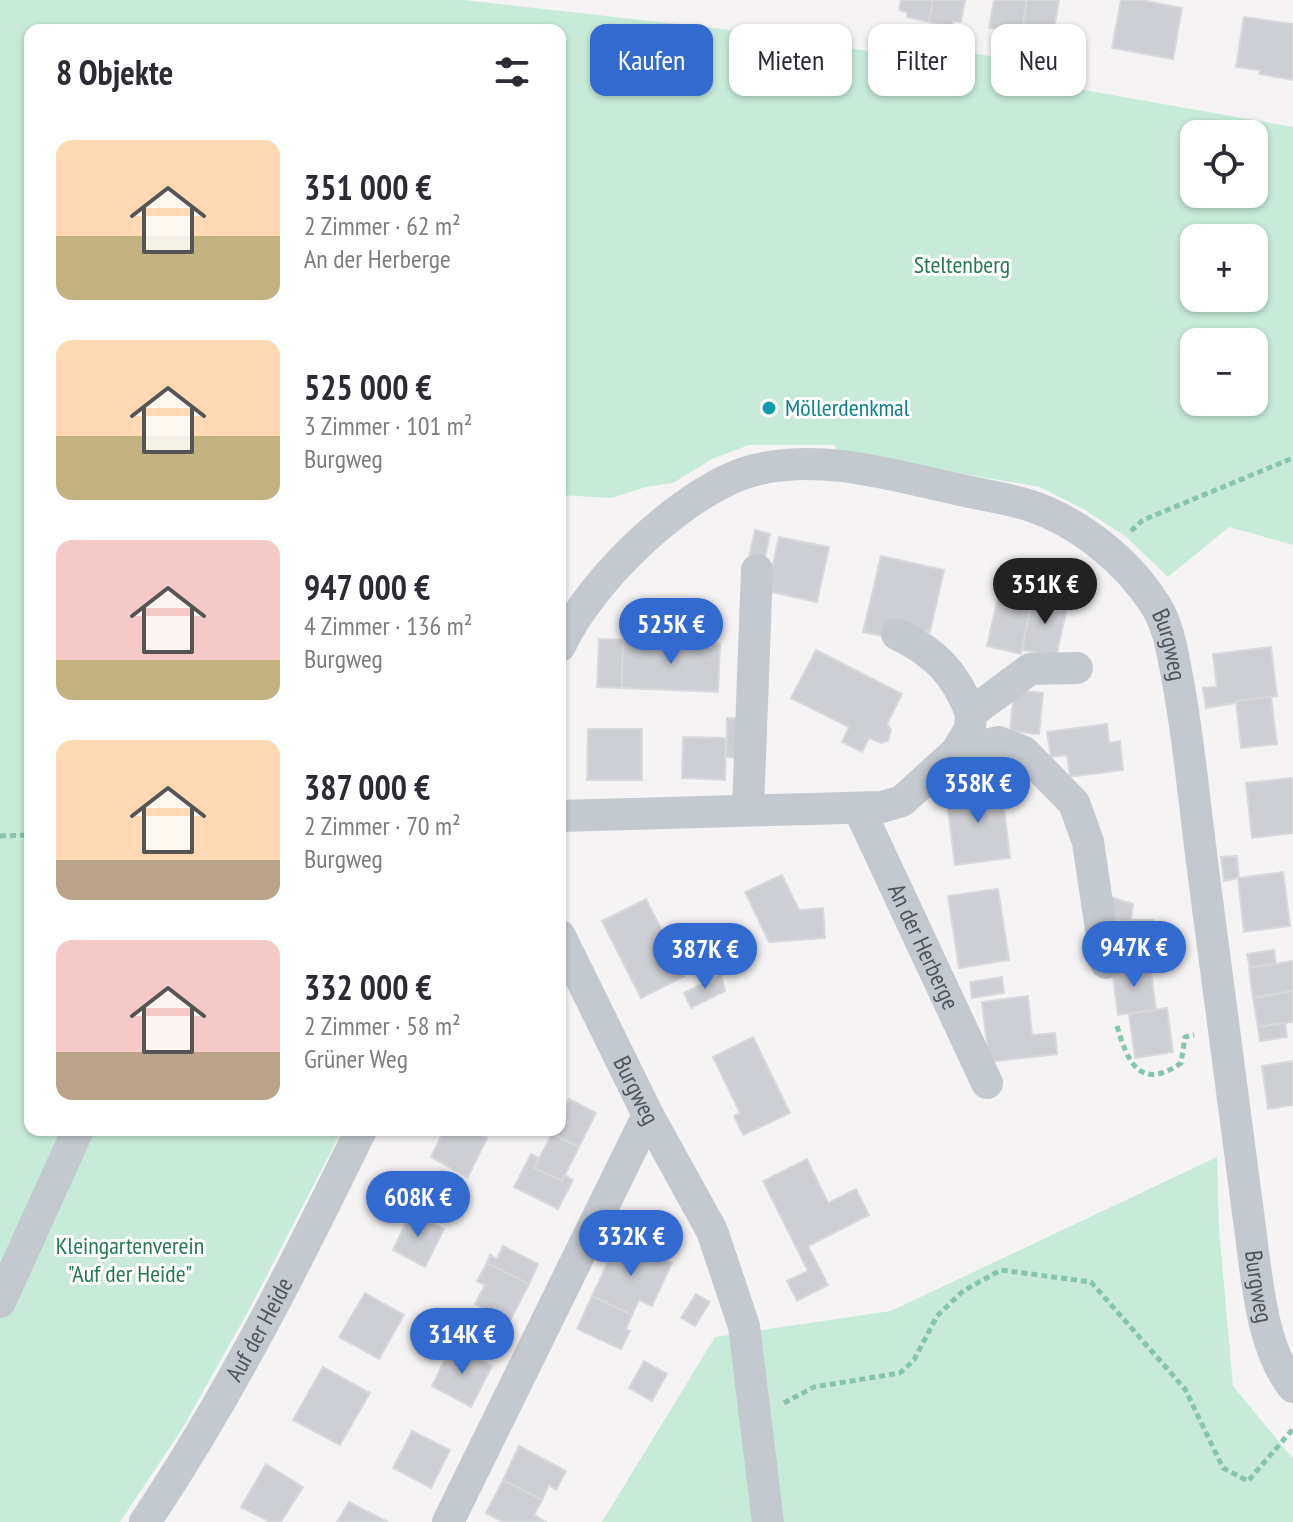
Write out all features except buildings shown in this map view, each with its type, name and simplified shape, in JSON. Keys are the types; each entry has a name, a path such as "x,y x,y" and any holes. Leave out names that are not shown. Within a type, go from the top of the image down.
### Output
{"street":[{"name":"Burgweg","path":"566,633 607,577 668,516 710,488 744,472 787,463 831,463 1029,505 1078,529 1110,551 1139,582 1159,610 1170,641 1183,705 1222,1029 1266,1331 1293,1387"},
{"path":"748,810 757,570"},
{"path":"566,816 859,809 902,801 956,752 970,729 971,713 963,692 948,669 924,647 897,634"},
{"path":"971,713 1030,669 1077,668"},
{"path":"956,752 998,742 1024,752 1074,803 1088,842 1106,963"},
{"name":"An der Herberge","path":"859,809 987,1083"},
{"name":"Burgweg","path":"566,948 648,1115 712,1231 744,1326 768,1522"},
{"path":"448,1522 648,1115"},
{"path":"0,1302 75,1136"},
{"name":"Auf der Heide","path":"145,1522 244,1359 358,1136"}],"path":[{"path":"1110,551 1143,520 1293,458"},
{"path":"0,836 24,835"},
{"path":"1117,1026 1129,1061 1140,1072 1153,1073 1172,1070 1181,1063 1185,1037 1222,1029"},
{"path":"756,1425 773,1409 814,1387 900,1373 914,1360 937,1316 963,1291 1001,1270 1091,1282 1185,1389 1223,1468 1248,1481 1293,1429"}],"green space":[{"name":"Steltenberg","path":"0,0 464,0 677,24 590,24 590,96 713,96 713,28 729,30 729,96 852,96 852,48 868,51 868,96 975,96 975,54 991,56 991,96 1086,96 1086,90 1253,120 1180,120 1180,208 1268,208 1268,123 1293,127 1293,545 1229,527 1168,577 1125,536 1085,510 1040,487 837,452 835,445 749,445 712,459 673,483 646,487 611,498 566,495 566,24 24,24 24,1136 339,1136 250,1308 182,1429 120,1522 0,1522"},
{"path":"1217,1157 1219,1229 1233,1386 1293,1459 1293,1522 602,1522 715,1337 891,1311"}],"place":[{"name":"Möllerdenkmal","path":"769,408"}],"park label":[{"name":"Kleingartenverein \"Auf der Heide\"","path":"130,1260"}]}
